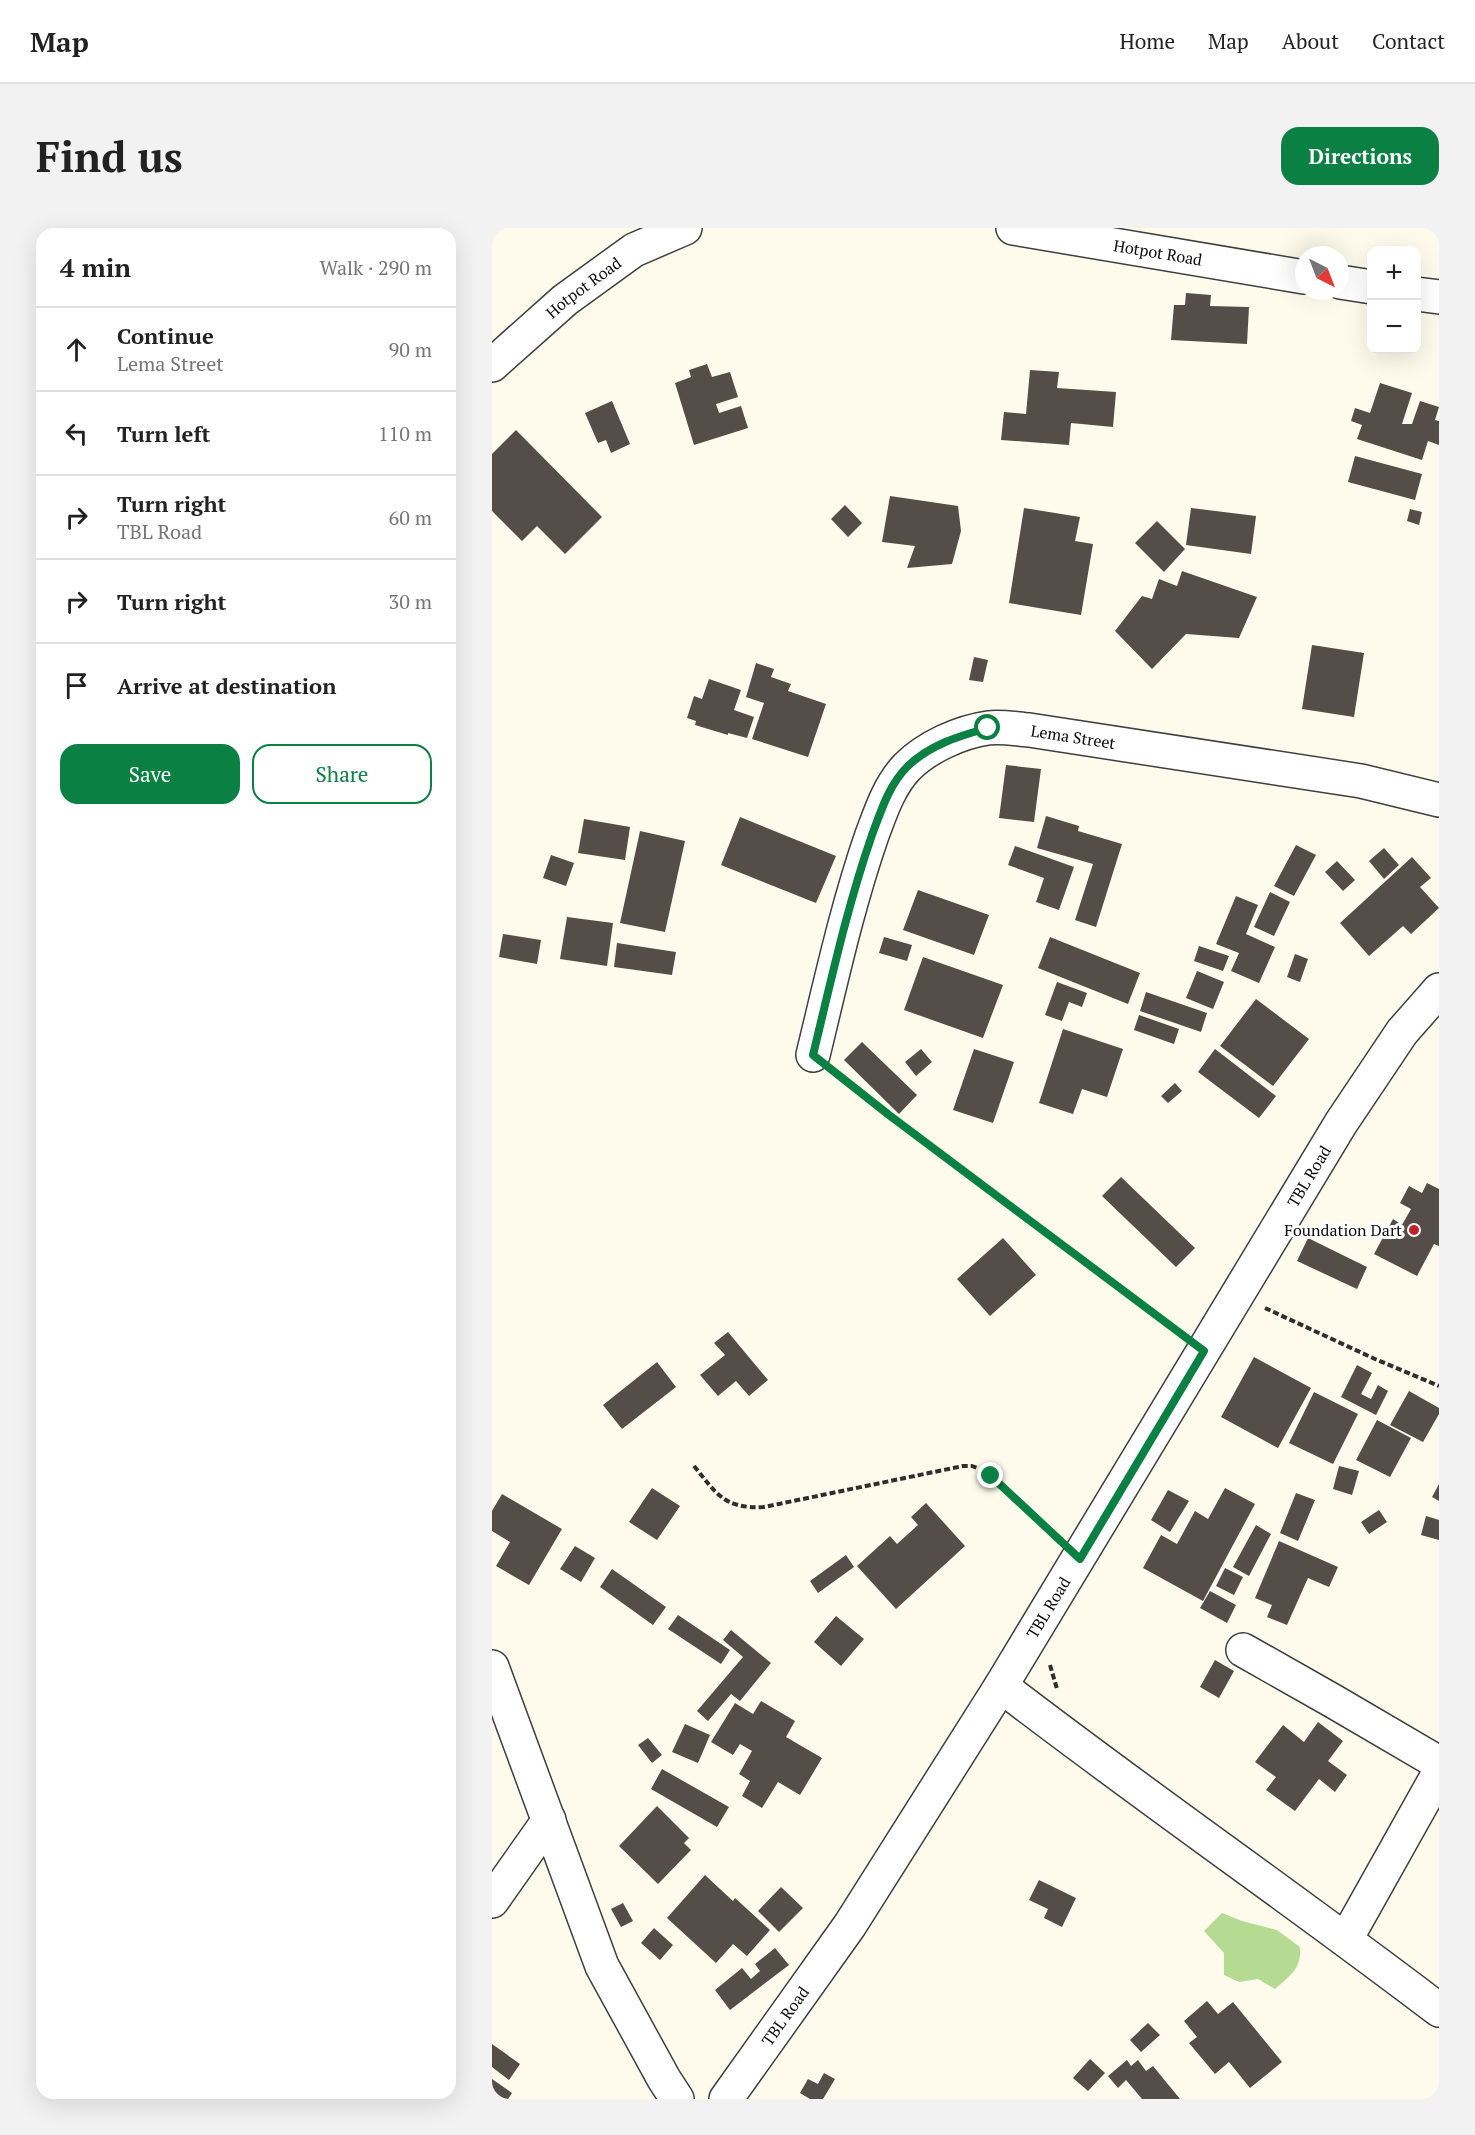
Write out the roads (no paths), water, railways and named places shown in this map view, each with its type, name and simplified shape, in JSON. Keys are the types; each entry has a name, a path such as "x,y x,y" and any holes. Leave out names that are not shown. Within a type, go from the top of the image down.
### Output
{"street":[{"name":"Hotpot Road","path":"492,365 564,300 634,250 685,228"},
{"name":"Hotpot Road","path":"1013,228 1295,275"},
{"path":"1349,283 1367,286"},
{"path":"1421,295 1439,297"},
{"name":"Lema Street","path":"813,1055 856,880 885,801 897,778 908,766 933,747 960,736 988,728 1029,730 1361,781 1439,800"},
{"name":"TBL Road","path":"726,2099 850,1925 1001,1686 1080,1559 1347,1114 1402,1032 1439,990"},
{"path":"1243,1650 1439,1763"},
{"path":"492,1667 602,1966 677,2099"},
{"path":"1001,1686 1073,1742 1346,1939 1439,2010"},
{"path":"1346,1939 1439,1773"},
{"path":"492,1901 549,1820"}],"place":[{"name":"Foundation Dart","path":"1414,1230"}]}
